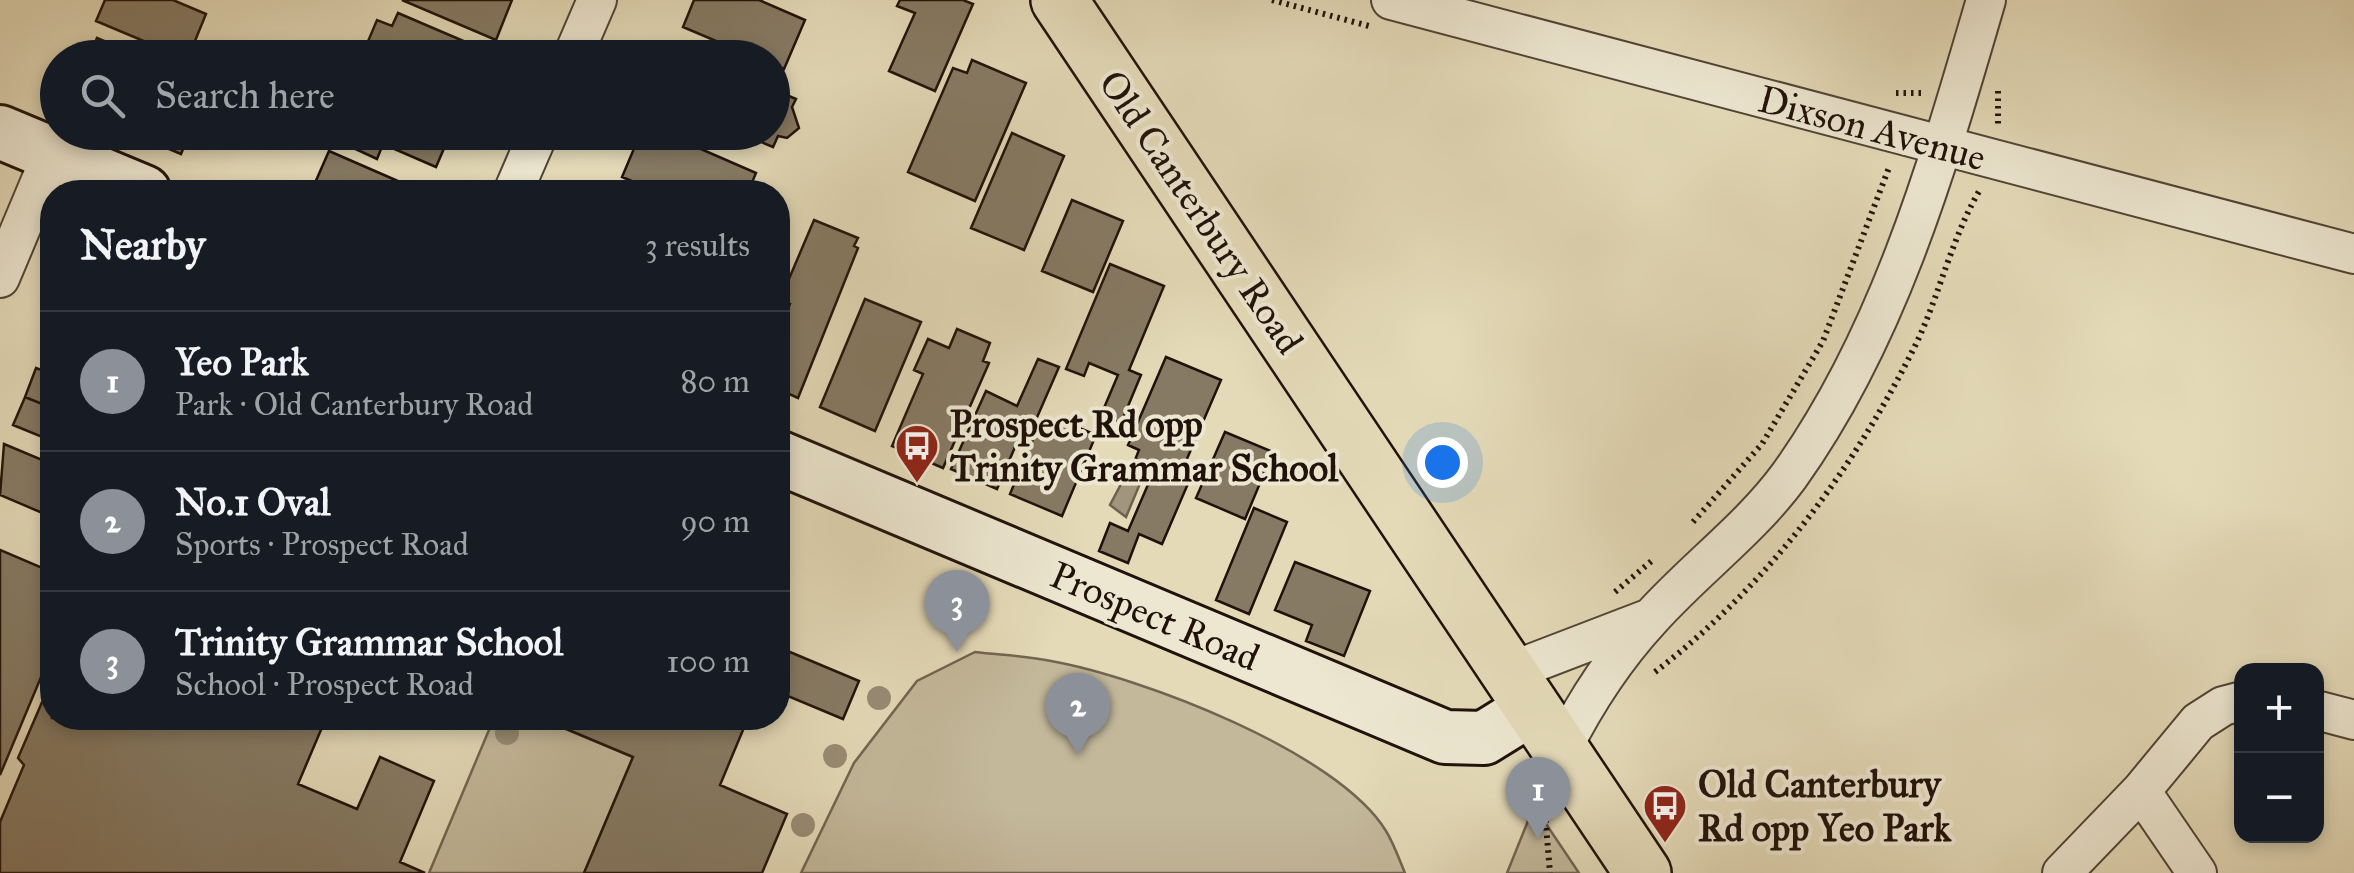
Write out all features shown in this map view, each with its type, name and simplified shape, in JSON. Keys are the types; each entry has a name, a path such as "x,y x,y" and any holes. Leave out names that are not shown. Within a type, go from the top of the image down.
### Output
{"main road":[{"name":"Old Canterbury Road","path":"1059,0 1643,873"}],"street":[{"path":"580,40 597,0"},
{"path":"1534,710 1652,617 1706,567 1788,478 1854,373 1943,147 1986,0"},
{"name":"Dixson Avenue","path":"1387,15 1943,147 2354,254"},
{"path":"0,132 40,149"},
{"path":"43,150 115,180"},
{"path":"518,180 531,150"},
{"path":"41,180 52,154"},
{"path":"0,278 40,183"},
{"name":"Prospect Road","path":"790,461 1446,737 1484,738 1534,710"},
{"path":"1534,710 1587,696 1652,617"},
{"path":"2062,873 2141,792 2198,722 2234,703"},
{"path":"2324,712 2354,720"},
{"path":"2141,792 2197,873"}],"path":[{"path":"1272,0 1387,15"},
{"path":"1683,534 1762,444 1823,341 1886,174"},
{"path":"1607,599 1668,547"},
{"path":"1545,813 1550,873"}],"shaded area":[{"path":"1120,463 1144,474 1126,517 1110,505 1120,486 1115,476"},
{"path":"975,652 1051,661 1135,683 1234,722 1283,747 1326,773 1362,802 1386,831 1405,873 801,873 854,763 917,681"},
{"path":"489,730 569,730 633,757 584,873 429,873"},
{"path":"1534,806 1579,873 1507,873"}],"building":[{"path":"105,0 173,0 206,14 195,40 141,40 96,21"},
{"path":"402,0 512,0 496,40"},
{"path":"694,0 759,0 805,20 790,55 790,40 714,40 683,27"},
{"path":"900,0 963,0 973,4 935,91 889,71 915,13 897,6"},
{"path":"398,13 461,40 369,40 377,20 392,26"},
{"path":"972,60 1026,83 975,201 908,172 953,68 967,73"},
{"path":"790,96 796,99 792,107 799,128 790,136"},
{"path":"1012,133 1064,156 1024,250 971,228"},
{"path":"358,150 381,150 377,159"},
{"path":"397,150 443,150 436,167"},
{"path":"633,150 703,150 756,173 753,180 622,177"},
{"path":"329,151 395,180 316,180"},
{"path":"1072,200 1123,221 1093,292 1042,271"},
{"path":"814,220 858,238 854,246 858,248 798,398 790,394 790,276"},
{"path":"1110,264 1164,286 1129,370 1141,375 1121,423 1101,415 1118,375 1089,363 1084,376 1066,369"},
{"path":"865,299 921,322 875,431 820,407"},
{"path":"957,329 990,343 983,361 989,363 943,468 892,446 923,374 914,370 928,339 949,348"},
{"path":"1166,357 1221,380 1180,475 1190,479 1162,544 1139,534 1128,563 1099,551 1110,523 1128,531 1153,473 1133,465 1139,450 1128,445"},
{"path":"1038,359 1059,367 1035,422 1027,419 997,489 951,469 986,391 1017,406"},
{"path":"36,368 40,370 40,403 25,397"},
{"path":"25,397 40,403 40,436 13,425"},
{"path":"1058,419 1096,435 1062,516 1010,494 1040,422 1055,428"},
{"path":"1225,432 1273,452 1245,519 1196,498"},
{"path":"4,444 40,459 40,512 0,495"},
{"path":"1254,508 1287,522 1249,614 1216,600"},
{"path":"0,550 40,567 40,680 0,775"},
{"path":"1295,562 1370,591 1344,656 1306,641 1312,625 1275,610"},
{"path":"790,652 859,681 843,719 790,697"},
{"path":"40,707 40,730 321,730 298,784 357,809 380,757 434,781 400,862 425,873 0,873 0,822 24,765 18,758"},
{"path":"569,730 743,730 720,785 787,814 762,873 584,873 633,757"}],"place":[{"name":"Prospect Rd opp Trinity Grammar School","path":"917,484"},
{"name":"Trinity Grammar School","path":"957,652"},
{"name":"No.1 Oval","path":"1078,755"},
{"name":"Yeo Park","path":"1538,839"},
{"name":"Old Canterbury Rd opp Yeo Park","path":"1665,844"}]}
